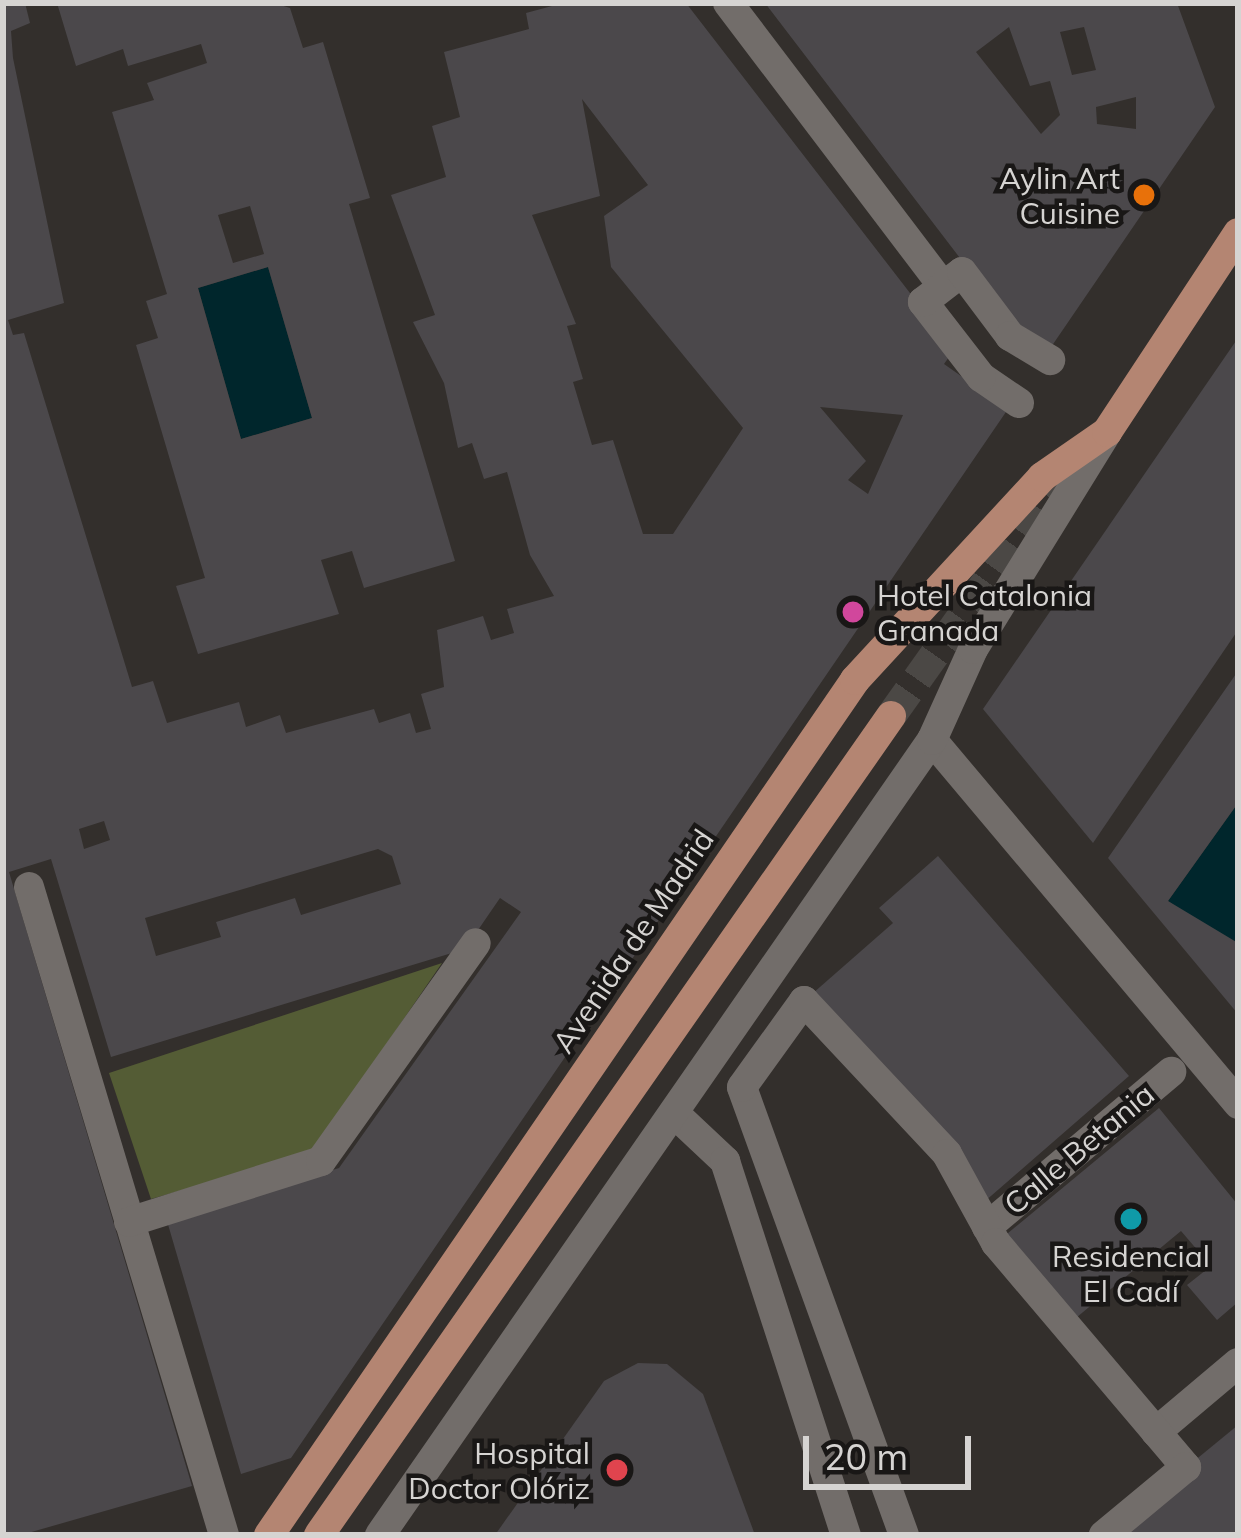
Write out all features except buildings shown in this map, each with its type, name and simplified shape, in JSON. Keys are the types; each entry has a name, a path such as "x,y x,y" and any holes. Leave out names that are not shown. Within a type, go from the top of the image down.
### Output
{"main road":[{"name":"Avenida de Madrid","path":"269,1535 855,680 1042,477 1107,432 1238,233"},
{"path":"319,1535 891,716"}],"street":[{"path":"728,3 943,286"},
{"path":"1019,403 980,376 923,302 962,272 1010,336 1050,360"},
{"name":"Avenida de Madrid","path":"380,1535 932,740 973,649 1107,432"},
{"path":"932,740 1238,1104"},
{"path":"29,887 224,1535"},
{"path":"129,1222 321,1161 476,943"},
{"path":"904,1535 742,1087 804,1001 947,1154 987,1227 1186,1467 1104,1535"},
{"name":"Calle Betania","path":"987,1227 1171,1072"},
{"path":"675,1114 725,1160 847,1535"},
{"path":"1156,1432 1238,1363"}],"green space":[{"path":"442,963 312,1153 151,1199 109,1073"}],"water":[{"path":"268,267 312,418 241,439 198,288"},
{"path":"1238,803 1238,943 1234,948 1168,901"}],"tunnel":[{"path":"891,716 1075,457"}],"place":[{"name":"Aylin Art Cuisine","path":"1144,195"},
{"name":"Hotel Catalonia Granada","path":"853,612"},
{"name":"Residencial El Cadí","path":"1131,1219"},
{"name":"Hospital Doctor Olóriz","path":"617,1470"}]}
